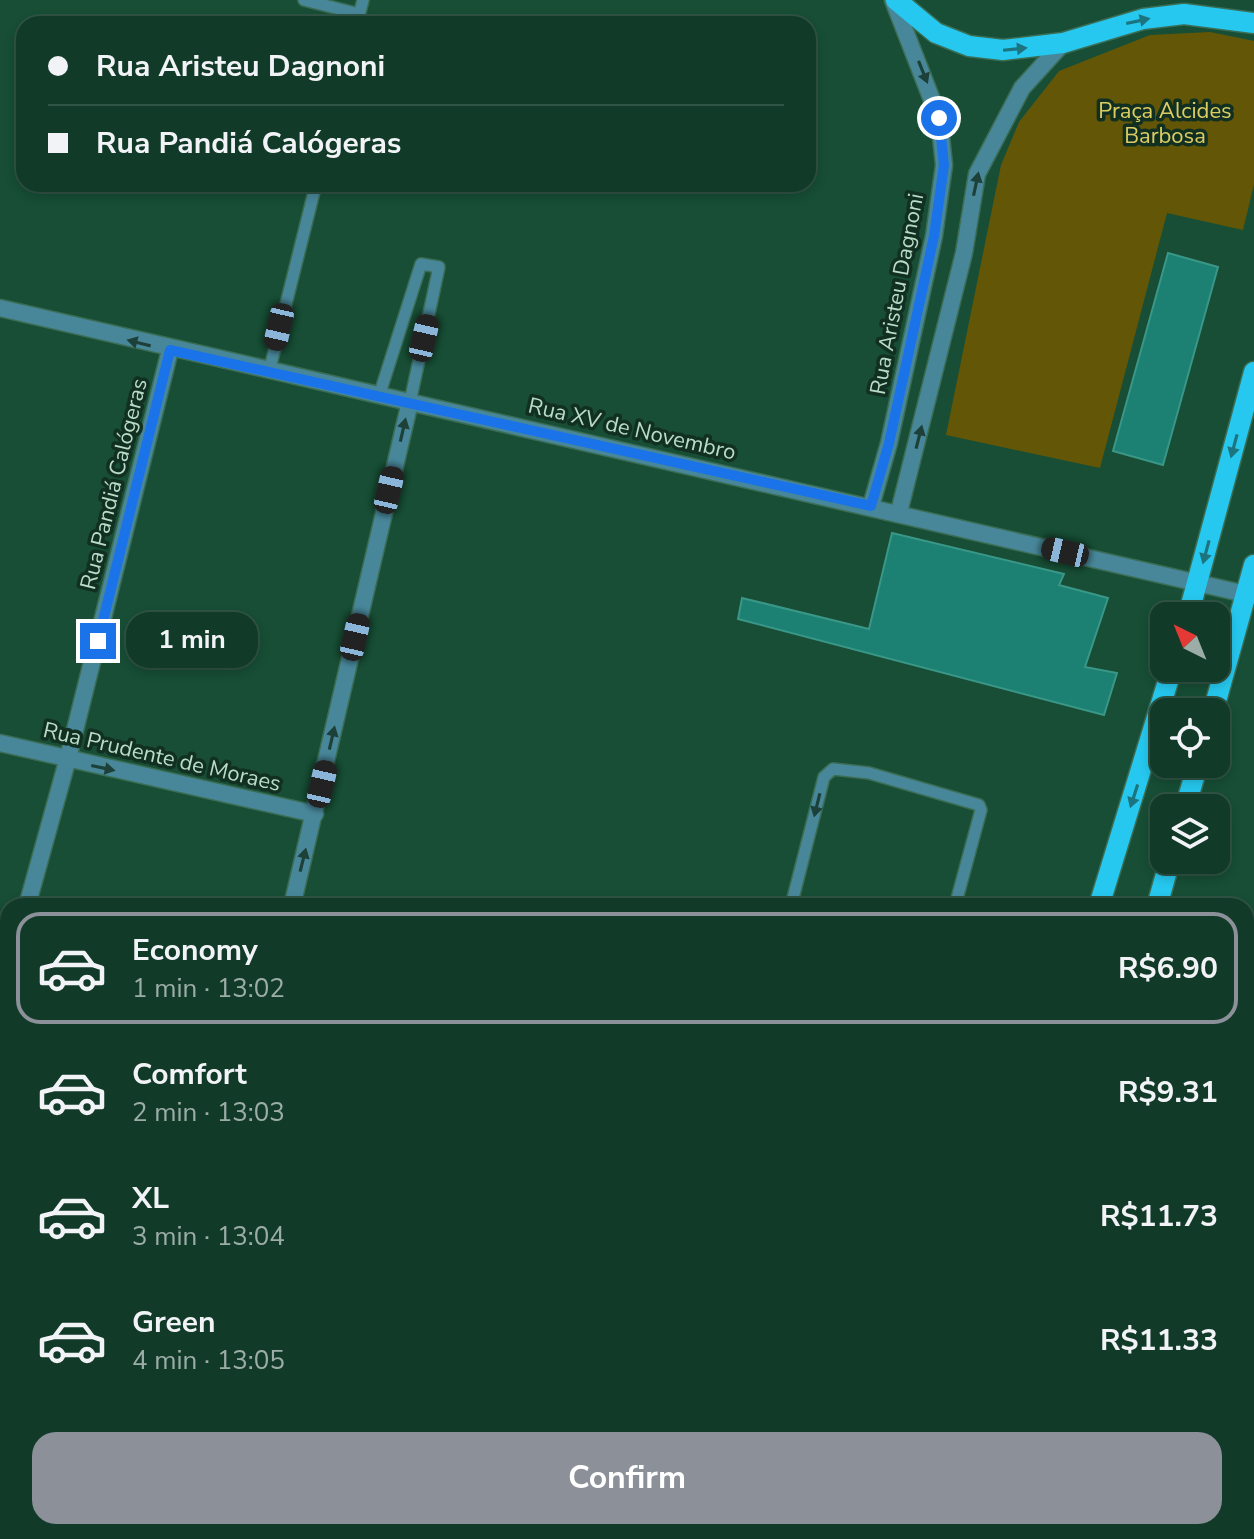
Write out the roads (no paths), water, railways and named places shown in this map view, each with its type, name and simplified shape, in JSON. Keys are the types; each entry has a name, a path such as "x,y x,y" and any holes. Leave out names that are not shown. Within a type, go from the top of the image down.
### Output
{"main road":[{"path":"894,0 936,33 969,46 1003,50 1063,43 1143,19 1184,14 1254,23"},
{"path":"1192,602 1254,372"},
{"path":"1217,698 1250,595 1254,565"},
{"path":"1101,898 1168,682"},
{"path":"1159,898 1166,874"}],"street":[{"name":"Rua Aristeu Dagnoni","path":"871,506 889,443 934,236 944,165 939,118 894,0"},
{"path":"899,512 964,253 977,174 1022,88 1063,43"},
{"name":"Rua XV de Novembro","path":"0,308 170,350 899,512 1250,595"},
{"name":"Rua Pandiá Calógeras","path":"29,898 68,758 170,350"},
{"path":"294,898 410,402"},
{"name":"Rua Prudente de Moraes","path":"0,743 315,814"}],"lane":[{"path":"304,0 349,16"},
{"path":"269,372 314,192"},
{"path":"379,396 421,264 439,267 410,402"},
{"path":"793,898 827,771 869,773 979,805 981,810 957,898"}],"park label":[{"name":"Praça Alcides Barbosa","path":"1165,124"}]}
